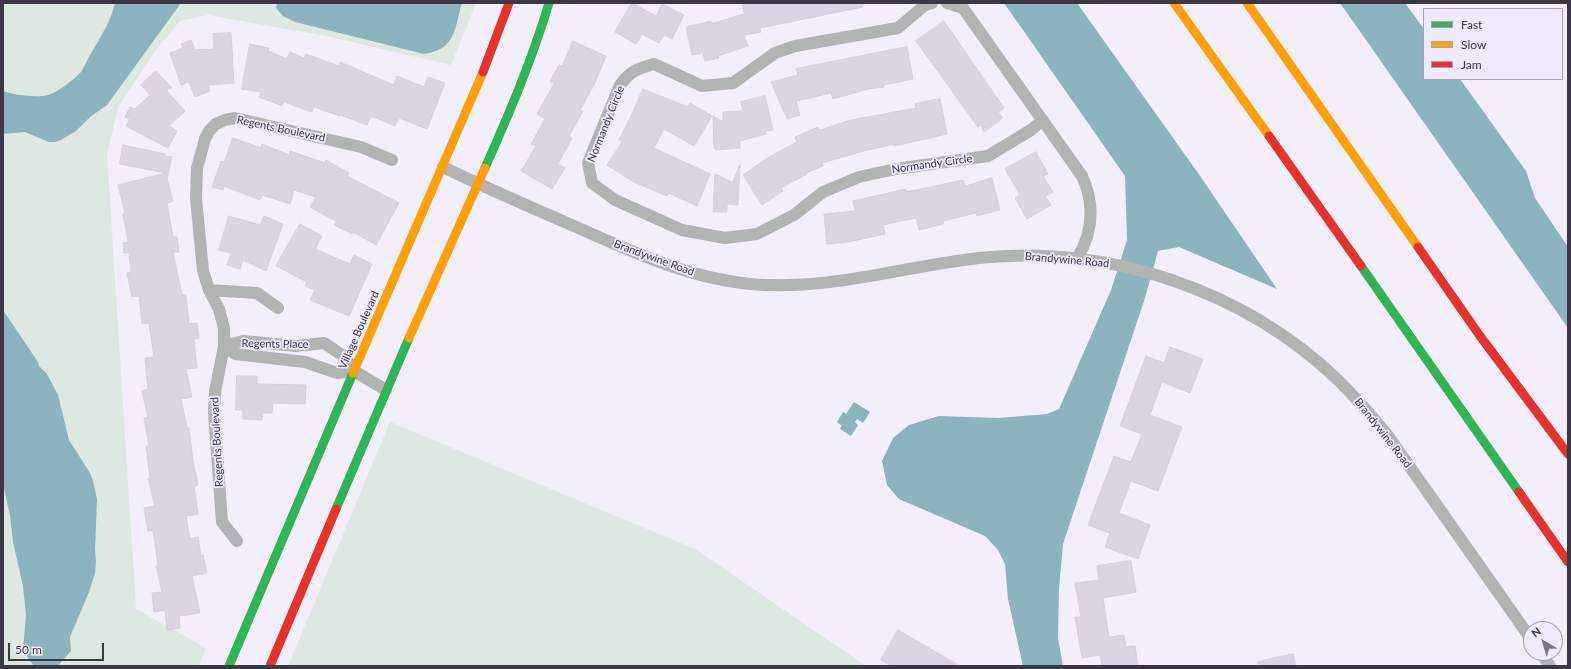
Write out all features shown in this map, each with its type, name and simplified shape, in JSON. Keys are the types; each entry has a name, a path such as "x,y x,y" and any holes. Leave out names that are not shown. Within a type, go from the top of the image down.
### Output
{"main road":[{"name":"Village Boulevard","path":"229,666 354,371 477,90 509,3"},
{"path":"270,666 386,390 513,104 540,34 549,3"},
{"path":"1174,3 1365,271 1568,562"},
{"path":"1247,3 1480,336 1568,454"}],"street":[{"name":"Normandy Circle","path":"932,3 925,5 898,28 795,46 775,53 733,83 702,86 654,64 636,70 627,76 620,85 588,163 592,183 615,200 682,230 725,238 757,234 794,215 823,192 859,177 896,169 988,156 1031,130 1043,120"},
{"path":"947,3 963,8 1082,176 1089,194 1090,223 1086,241 1077,259"},
{"name":"Regents Boulevard","path":"237,541 222,522 214,413 215,392 224,346 222,318 210,290 201,261 196,198 196,178 197,168 205,139 209,131 216,124 235,118 361,147 392,160"},
{"name":"Brandywine Road","path":"444,167 478,184 641,256 695,274 746,283 776,285 833,283 980,258 1017,256 1077,259 1115,264 1153,273 1214,297 1247,313 1279,333 1308,354 1336,378 1362,405 1386,433 1523,627"},
{"path":"210,290 258,293 278,308"},
{"name":"Regents Place","path":"224,346 243,342 296,346 324,343 345,357 354,371 386,390"},
{"name":"Regents Place","path":"224,346 235,354 305,362 337,373 354,371"}],"shaded area":[{"path":"3,3 476,3 451,65 326,36 208,15 180,21 155,51 118,107 107,155 136,609 206,648 199,666 3,666"},
{"path":"390,422 695,549 866,666 288,666"}],"water":[{"path":"115,3 181,3 107,105 90,117 76,131 55,142 49,142 25,132 3,134 3,91 26,96 43,96 57,91 70,82 83,69 106,27"},
{"path":"277,3 462,3 455,30 448,43 442,48 424,54 295,22 283,16 276,8"},
{"path":"1004,3 1077,3 1198,173 1277,289 1179,247 1158,251 1145,298 1063,544 1059,589 1058,638 1063,666 1023,666 1008,599 1005,564 998,550 985,536 899,499 887,485 882,461 893,438 909,425 939,416 999,418 1047,414 1059,409 1111,290 1127,240 1125,176"},
{"path":"1340,3 1405,3 1423,28 1423,80 1461,80 1526,171 1535,198 1568,247 1568,328"},
{"path":"3,310 38,362 39,366 47,374 58,395 69,440 90,473 97,499 95,573 89,592 70,637 71,651 58,666 34,666 23,649 26,615 23,586 13,542 10,516 3,483"},
{"path":"854,402 870,412 863,423 857,419 855,422 858,425 851,436 840,429 842,426 837,422 843,412 846,414"}],"building":[{"path":"632,3 656,16 662,4 684,15 672,39 664,35 659,43 642,34 636,44 615,32"},
{"path":"742,3 863,3 863,7 760,28 761,32 744,35 748,46 718,56 719,58 705,61 703,53 692,55 686,27 711,21 711,24 744,14"},
{"path":"944,21 1004,108 998,112 1003,118 984,132 981,125 978,127 916,41"},
{"path":"231,33 234,83 208,85 210,91 195,97 189,82 181,85 170,53 183,48 181,44 191,40 195,50 214,49 213,34"},
{"path":"573,41 606,56 594,85 580,110 583,111 569,136 572,138 558,164 565,168 552,189 521,171 536,146 531,144 545,119 537,114 554,84 550,81 559,65 562,66"},
{"path":"250,44 269,48 268,51 287,59 290,52 304,58 306,54 339,66 340,62 394,85 397,76 424,87 428,77 445,83 427,129 399,118 395,126 371,116 367,125 314,107 312,112 284,102 282,106 259,97 261,92 242,89"},
{"path":"907,47 913,79 884,85 884,87 868,89 833,99 831,93 796,101 800,115 787,119 771,82 798,75 796,69"},
{"path":"156,71 172,88 166,90 185,111 169,126 177,131 168,148 126,126 130,119 125,117 130,107 135,109 150,95 141,85"},
{"path":"643,89 688,107 690,103 712,116 694,146 664,129 654,148 710,174 697,206 668,193 667,196 634,182 607,165 622,142 619,140"},
{"path":"765,96 773,130 765,131 766,134 740,141 740,148 716,150 714,148 713,116 723,122 723,112 743,111 741,102"},
{"path":"940,99 947,134 894,146 894,144 822,163 823,166 806,173 807,174 781,188 783,191 762,205 743,175 769,157 797,142 795,137 818,127 820,130 851,120 916,108 915,104"},
{"path":"233,138 261,148 262,144 289,155 290,151 325,163 326,160 349,173 347,176 399,203 376,245 353,232 352,234 334,225 336,221 310,207 316,197 294,190 290,204 262,195 260,200 224,186 223,190 212,187 221,161 224,162"},
{"path":"123,145 165,154 164,156 172,157 167,179 173,201 167,203 173,237 177,237 179,252 173,252 182,295 186,295 189,324 197,323 199,338 194,339 197,368 186,369 192,397 181,399 187,428 189,428 198,485 194,486 198,514 186,516 190,539 198,537 201,556 203,555 207,573 192,576 200,613 179,616 180,628 167,630 165,610 154,612 152,593 162,592 156,566 158,566 153,530 148,531 144,508 155,506 148,479 150,478 146,446 149,446 144,418 148,418 142,391 148,389 145,358 154,357 149,323 142,324 139,296 132,297 127,273 131,272 129,253 124,253 123,243 128,242 123,214 125,213 118,185 166,173 120,164"},
{"path":"1036,152 1048,174 1043,176 1053,192 1045,196 1051,205 1027,219 1015,198 1020,195 1005,169"},
{"path":"740,165 738,205 727,204 727,212 713,212 715,174 732,182"},
{"path":"992,178 1000,210 977,216 976,213 943,221 943,224 919,230 916,218 883,225 885,234 848,242 827,244 824,214 855,211 853,201 906,189 906,192 963,180 965,186"},
{"path":"229,216 260,225 264,216 283,224 266,271 243,260 240,269 227,265 231,253 219,250"},
{"path":"300,224 322,236 315,249 350,264 354,255 372,264 349,316 310,300 315,290 305,286 307,282 276,266"},
{"path":"1170,347 1203,359 1190,393 1162,382 1150,415 1182,427 1158,491 1131,481 1119,513 1150,525 1138,559 1105,547 1110,533 1088,525 1114,456 1131,462 1142,434 1120,426 1146,356 1164,363"},
{"path":"237,376 257,376 257,384 306,385 305,404 273,403 272,413 263,413 262,420 243,419 243,410 236,410"},
{"path":"1131,561 1136,592 1103,598 1109,637 1124,635 1126,647 1135,646 1138,666 1102,666 1100,655 1082,658 1075,617 1081,617 1075,583 1099,580 1097,566"},
{"path":"898,630 960,666 891,666 881,660"},
{"path":"1293,654 1296,666 1258,666 1258,662"}],"traffic: fast":[{"path":"485,168 520,87 549,3"},
{"path":"1361,266 1519,492"},
{"path":"336,509 409,338"},
{"path":"229,666 353,373"}],"traffic: slow":[{"path":"1174,3 1269,136"},
{"path":"1247,3 1418,247"},
{"path":"353,373 483,72"},
{"path":"409,338 485,168"}],"traffic: jam":[{"path":"483,72 509,3"},
{"path":"1269,136 1361,266"},
{"path":"1418,247 1480,336 1568,454"},
{"path":"1519,492 1568,562"},
{"path":"270,666 336,509"}]}
